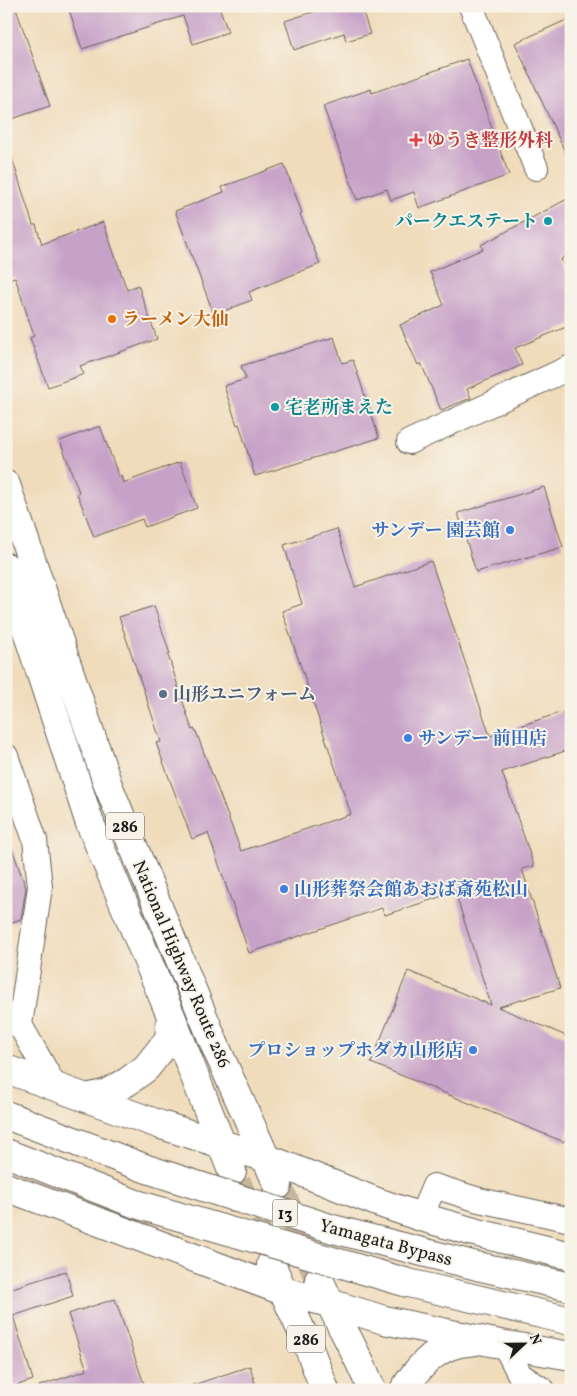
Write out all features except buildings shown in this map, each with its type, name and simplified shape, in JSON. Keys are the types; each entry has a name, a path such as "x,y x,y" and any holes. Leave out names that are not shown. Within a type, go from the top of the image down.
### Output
{"highway":[{"name":"National Highway Route 286","path":"6,485 108,785 217,1050 278,1185"},
{"name":"National Highway Route 286","path":"6,566 89,821 171,1016 232,1171"},
{"path":"86,1098 107,1093 127,1082 146,1068 169,1039 171,1016"},
{"path":"6,1069 161,1125 266,1158 377,1202 421,1217 571,1256"},
{"name":"Yamagata Bypass","path":"6,1115 146,1169 333,1229 477,1266 571,1287"},
{"name":"Yamagata Bypass","path":"6,1154 136,1204 408,1283 571,1321"},
{"path":"6,1187 283,1290 324,1291 384,1320 571,1356"},
{"name":"286","path":"271,1264 307,1343 325,1390"},
{"name":"286","path":"324,1291 372,1390"},
{"path":"404,1390 412,1377 433,1355 455,1344 495,1342"}],"street":[{"path":"471,6 536,168"},
{"path":"409,442 569,372"},
{"path":"6,756 35,840 40,887 13,1023 55,1087"},
{"path":"421,1217 434,1186 479,1200 571,1220"},
{"path":"495,1342 520,1375 543,1390"}],"tunnel":[{"path":"237,1182 268,1258"},
{"path":"278,1185 316,1273"}],"place":[{"name":"ゆうき整形外科","path":"416,140"},
{"name":"パークエステート","path":"548,221"},
{"name":"ラーメン大仙","path":"112,319"},
{"name":"宅老所まえた","path":"275,407"},
{"name":"サンデー 園芸館","path":"510,530"},
{"name":"山形ユニフォーム","path":"163,694"},
{"name":"サンデー 前田店","path":"408,738"},
{"name":"山形葬祭会館あおば斎苑松山","path":"284,889"},
{"name":"プロショップホダカ山形店","path":"473,1050"}]}
